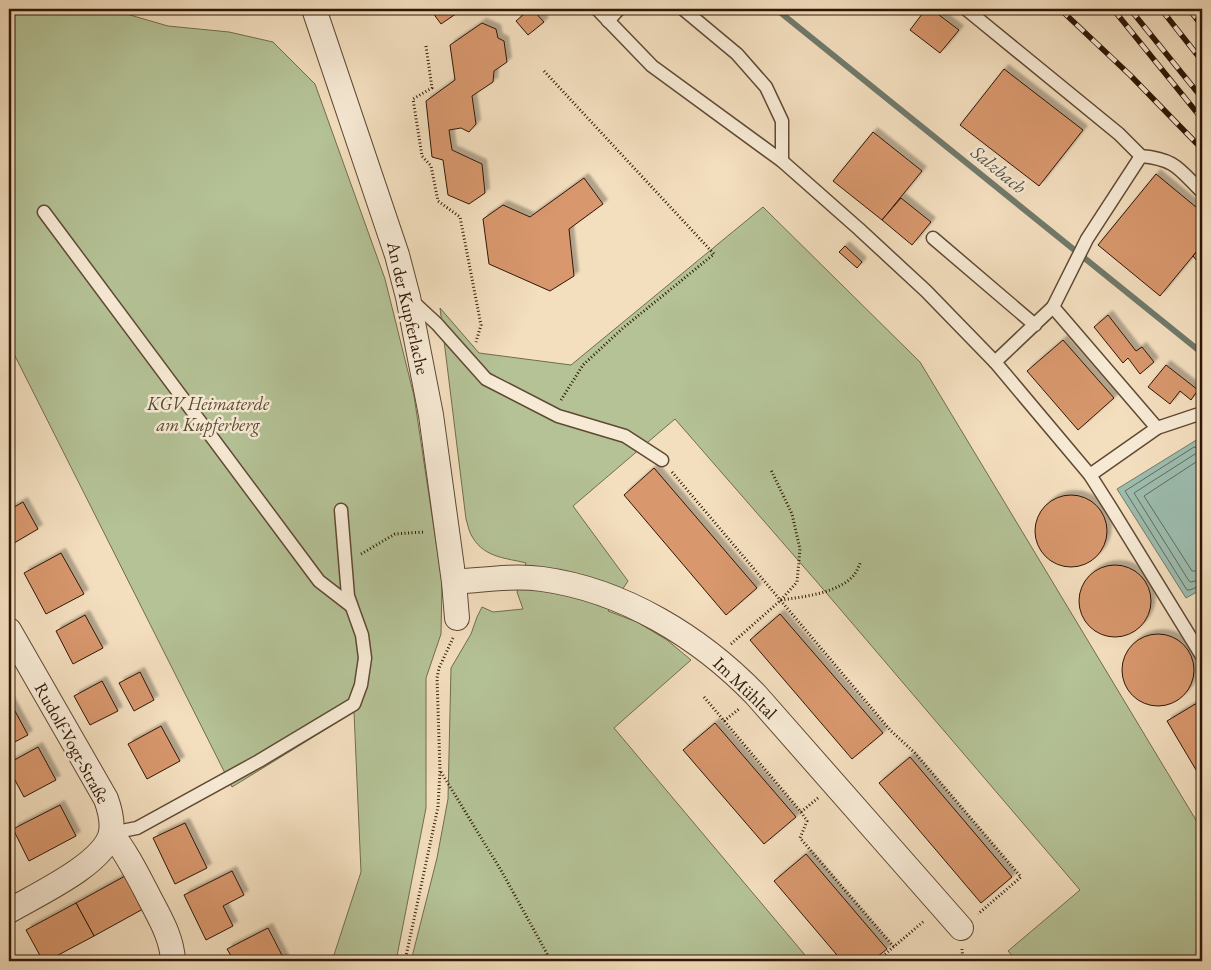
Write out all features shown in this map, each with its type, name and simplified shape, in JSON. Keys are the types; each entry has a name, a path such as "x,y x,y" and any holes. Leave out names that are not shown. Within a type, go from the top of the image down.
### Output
{"street":[{"name":"An der Kupferlache","path":"314,9 397,255 408,297 431,415 454,582 457,618"},
{"name":"Im Mühltal","path":"454,582 540,578 575,585 607,595 647,613 716,658 740,678 756,695 961,928"},
{"name":"Rudolf-Vogt-Straße","path":"9,630 106,799 112,817 111,833"},
{"path":"9,911 88,865 104,849 111,833 127,854 165,927 173,950 173,961"}],"lane":[{"path":"597,9 652,66 782,161 859,229 926,291 995,362 1090,475 1202,656"},
{"path":"608,21 619,9"},
{"path":"683,9 737,54 766,87 782,122 782,161"},
{"path":"966,9 1120,134 1141,156 1157,158 1174,164 1202,192"},
{"path":"995,362 1053,307 1087,239 1141,156"},
{"path":"44,212 319,581 350,605"},
{"path":"933,238 1035,325"},
{"path":"408,297 437,324 486,379 558,416 625,436 662,460"},
{"path":"1053,307 1156,428"},
{"path":"1090,475 1156,428 1202,413"},
{"path":"111,833 138,828 259,761 354,704 361,685 365,658 362,635 348,596 341,510"}],"path":[{"path":"426,46 432,88 413,99 422,156 431,166 438,201 460,217 481,325 471,362"},
{"path":"544,71 714,254 623,328 583,365 562,397 558,416"},
{"path":"662,460 891,731 915,753 1020,877 961,928"},
{"path":"746,631 781,600 797,582 800,549 792,514 771,470"},
{"path":"344,564 395,534 447,530"},
{"path":"781,600 823,593 838,586 853,576 862,561"},
{"path":"405,961 438,807 440,771 437,678 439,668 452,642 457,618"},
{"path":"704,697 801,812 807,821 800,838 894,947"},
{"path":"440,771 502,872 551,961"},
{"path":"801,812 818,797"},
{"path":"877,961 922,923"}],"green space":[{"name":"KGV Heimaterde am Kupferberg","path":"9,9 116,9 168,26 229,32 273,42 315,84 385,279 414,396 442,582 441,634 426,678 426,808 396,961 332,961 361,872 354,712 232,787 9,344"},
{"path":"763,207 920,362 1202,830 1202,961 1017,961 1008,951 1080,890 675,419 573,506 628,581 608,611 637,622 667,640 691,660 614,728 810,961 411,961 437,858 448,799 451,668 471,634 482,607 493,612 523,609 517,592 526,563 497,556 484,550 478,545 470,531 466,519 440,308 479,353 571,365"}],"water":[{"path":"1198,439 1202,447 1202,589 1186,598 1117,489"}],"building":[{"path":"430,9 463,9 441,24"},
{"path":"530,9 544,22 528,35 516,21"},
{"path":"926,9 931,9 959,30 940,53 910,30"},
{"path":"482,23 496,29 498,38 504,41 507,62 494,71 493,82 472,96 476,124 469,132 461,128 449,130 452,150 482,164 485,193 469,204 448,195 443,160 432,157 426,101 455,80 450,45"},
{"path":"1004,69 1083,130 1039,186 960,125"},
{"path":"873,132 922,171 882,220 833,181"},
{"path":"1156,174 1202,212 1202,245 1160,296 1098,245"},
{"path":"584,178 603,204 569,229 574,276 550,291 489,264 483,219 503,205 530,217"},
{"path":"901,198 931,222 912,245 882,220"},
{"path":"1202,245 1202,267 1193,256"},
{"path":"845,246 862,262 857,268 839,252"},
{"path":"1108,315 1136,351 1142,347 1154,362 1140,374 1128,358 1123,363 1094,327"},
{"path":"1063,340 1114,398 1078,430 1027,371"},
{"path":"1166,365 1198,390 1191,400 1180,391 1170,404 1148,387"},
{"path":"654,468 757,588 726,615 624,495"},
{"path":"1071,495 1091,501 1101,511 1107,531 1101,551 1091,561 1071,567 1051,561 1041,551 1035,531 1041,511 1051,501"},
{"path":"23,502 38,529 9,546 9,510"},
{"path":"61,553 84,594 46,614 24,573"},
{"path":"1115,565 1135,571 1145,581 1151,601 1145,621 1135,631 1115,637 1095,631 1085,621 1079,601 1085,581 1095,571"},
{"path":"780,614 883,733 852,759 750,640"},
{"path":"85,615 103,648 73,664 56,631"},
{"path":"1158,634 1178,640 1188,650 1194,670 1188,690 1178,700 1158,706 1138,700 1128,690 1122,670 1128,650 1138,640"},
{"path":"140,672 154,700 134,711 119,683"},
{"path":"102,681 118,711 90,725 74,696"},
{"path":"9,700 28,735 9,745"},
{"path":"1202,700 1202,780 1167,721"},
{"path":"715,723 796,817 764,844 683,750"},
{"path":"161,726 180,761 147,779 128,744"},
{"path":"38,747 56,780 24,797 9,769 9,763"},
{"path":"910,757 1012,877 981,903 879,783"},
{"path":"60,805 76,836 29,861 13,829"},
{"path":"185,823 207,868 175,884 153,838"},
{"path":"806,854 887,949 872,961 842,961 774,881"},
{"path":"232,871 244,895 223,906 233,926 206,940 184,895"},
{"path":"125,876 143,909 94,936 76,903"},
{"path":"76,903 94,936 47,961 43,961 26,930"},
{"path":"268,928 285,961 234,961 227,949"}],"waterway":[{"name":"Salzbach","path":"776,9 1202,353"}],"railway":[{"path":"1060,9 1130,75 1202,149"},
{"path":"1113,9 1202,119"},
{"path":"1130,9 1202,98"},
{"path":"1161,9 1202,61"},
{"path":"1189,9 1202,26"}]}
